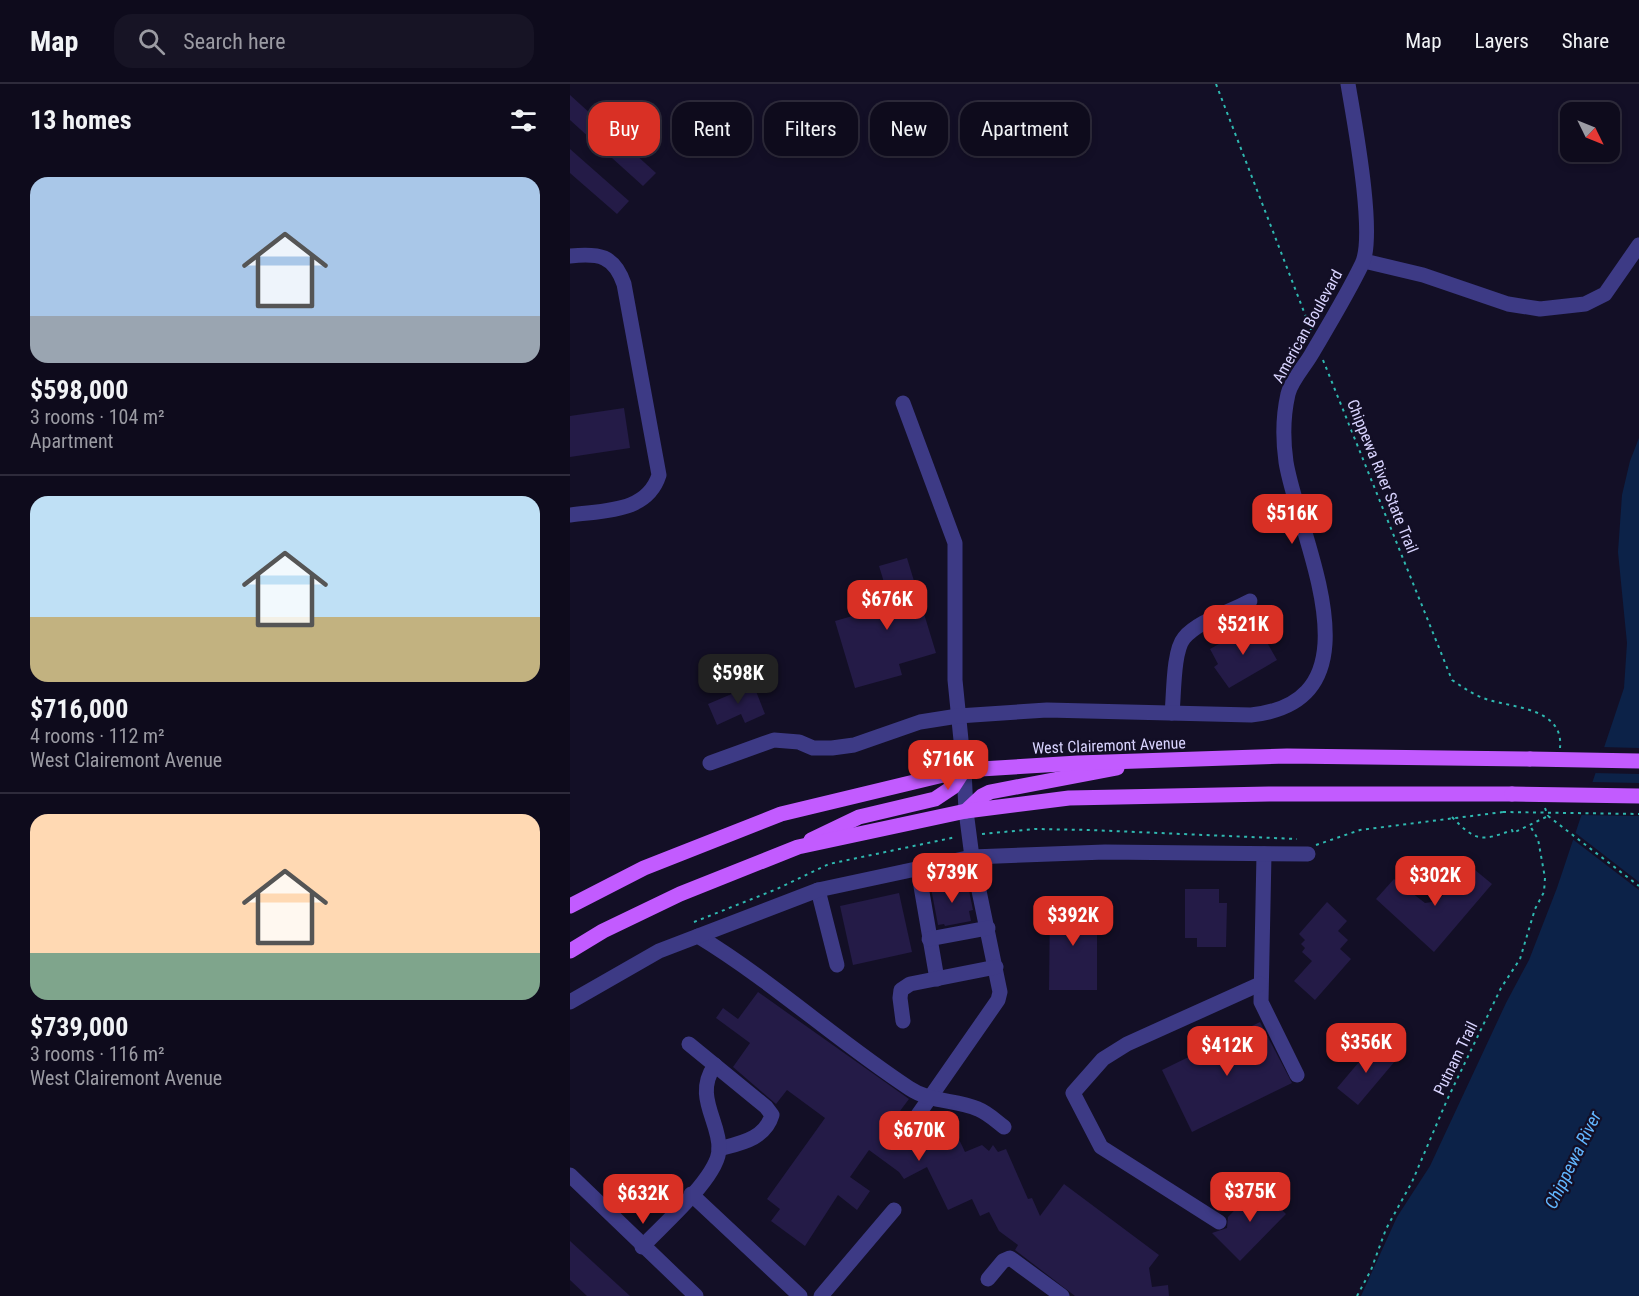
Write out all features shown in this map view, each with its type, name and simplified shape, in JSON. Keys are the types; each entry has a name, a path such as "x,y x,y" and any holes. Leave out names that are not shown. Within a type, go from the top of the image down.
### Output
{"main road":[{"name":"West Clairemont Avenue","path":"570,906 644,868 782,814 964,770 1287,756 1639,761"},
{"path":"966,811 982,796 990,792 1155,760"},
{"path":"570,951 603,931 680,894 798,847 859,817 935,799 953,787 964,770"},
{"path":"798,847 966,811 1069,798 1269,794 1639,796"}],"street":[{"name":"American Boulevard","path":"710,763 774,740 799,742 813,748 832,748 854,745 920,722 958,716 1047,710 1251,714 1276,711 1301,696 1320,668 1326,643 1326,620 1315,564 1286,463 1284,428 1288,392 1364,261 1366,228 1363,189 1348,84"},
{"path":"1364,261 1423,275 1508,304 1540,309 1585,304 1605,294 1639,245"},
{"path":"570,256 597,255 611,260 619,269 624,284 659,475 655,489 641,501 626,507 570,515"},
{"path":"903,403 956,543 955,680 966,811 972,857 1000,992 998,1000 913,1122"},
{"path":"1172,713 1177,657 1183,639 1198,627 1250,601"},
{"path":"570,1002 659,951 818,890 972,857 1105,852 1264,854 1311,850"},
{"path":"1264,854 1260,984 1263,1011 1297,1075"},
{"path":"918,869 937,979"},
{"path":"818,890 837,965"},
{"path":"929,939 988,928"},
{"path":"698,936 753,971 827,1029 911,1089 928,1098 978,1109 1004,1127"},
{"path":"903,1022 901,990 910,984 996,967"},
{"path":"1219,1222 1101,1147 1073,1093 1103,1059 1127,1044 1260,984"},
{"path":"689,1044 766,1107 772,1115 766,1128 754,1138 719,1149"},
{"path":"642,1247 710,1173 719,1149 706,1089 708,1074 715,1065"},
{"path":"570,1175 642,1247 696,1296"},
{"path":"691,1194 800,1296"},
{"path":"821,1296 894,1210"},
{"path":"988,1279 1003,1261 1010,1258 1062,1296"}],"path":[{"name":"Chippewa River State Trail","path":"1216,84 1317,344 1452,680 1472,694 1536,711 1547,718 1557,729 1561,741 1560,754"},
{"path":"1544,803 1550,817 1639,886"},
{"path":"1311,850 1360,830 1452,817 1503,812 1639,814"},
{"path":"1452,817 1477,838 1492,838 1550,817"},
{"name":"Putnam Trail","path":"1357,1296 1371,1270 1386,1229 1412,1182 1501,988 1520,959 1535,909 1544,892 1545,878 1538,839 1530,826"}],"water":[{"name":"Chippewa River","path":"1639,438 1639,1296 1361,1296 1397,1217 1430,1166 1506,1003 1529,960 1557,888 1624,688 1627,643 1618,552 1622,495 1630,461"}],"pier":[{"path":"1601,747 1639,748 1639,774 1593,773"},
{"path":"1590,782 1639,783 1639,816 1579,815"},
{"path":"1573,831 1639,882 1639,890 1571,838"}],"building":[{"path":"570,95 588,111 588,136 570,120"},
{"path":"570,149 629,201 617,214 570,173"},
{"path":"610,156 637,156 656,173 643,186"},
{"path":"624,408 630,448 570,457 570,416"},
{"path":"907,558 936,653 899,664 902,675 855,688 835,621 891,605 879,566"},
{"path":"1256,623 1277,660 1229,688 1214,667 1218,664 1210,649"},
{"path":"752,681 765,714 745,723 741,714 717,725 708,704 741,690 740,687"},
{"path":"1469,865 1492,884 1434,952 1376,899 1394,879 1425,903 1438,901"},
{"path":"967,881 973,910 969,911 971,921 945,926 944,924 938,925 931,888"},
{"path":"1185,889 1219,889 1219,903 1227,903 1226,947 1197,947 1197,938 1185,938"},
{"path":"899,893 912,952 853,965 840,906"},
{"path":"1327,902 1347,921 1338,931 1348,940 1340,949 1351,959 1315,1000 1294,981 1312,961 1302,952 1305,948 1301,944 1305,940 1299,934"},
{"path":"1050,904 1097,904 1097,990 1049,990"},
{"path":"758,992 909,1099 894,1119 929,1145 956,1133 965,1152 982,1145 989,1151 993,1145 998,1152 1006,1149 1028,1199 1032,1198 1040,1216 1064,1184 1159,1255 1149,1268 1152,1287 1168,1285 1169,1296 1075,1296 1015,1250 1018,1245 999,1231 989,1212 980,1216 972,1199 948,1210 927,1167 904,1179 899,1172 869,1150 850,1177 870,1191 857,1210 838,1195 805,1246 771,1221 780,1209 767,1199 825,1118 787,1090 776,1104 733,1067 750,1043 716,1018 723,1008 738,1019"},
{"path":"1260,1022 1292,1083 1192,1132 1162,1070"},
{"path":"1375,1043 1396,1060 1358,1105 1337,1088"},
{"path":"1258,1186 1286,1214 1240,1261 1212,1233 1227,1228 1228,1217"},
{"path":"570,1241 630,1296 587,1296 570,1280"}]}
